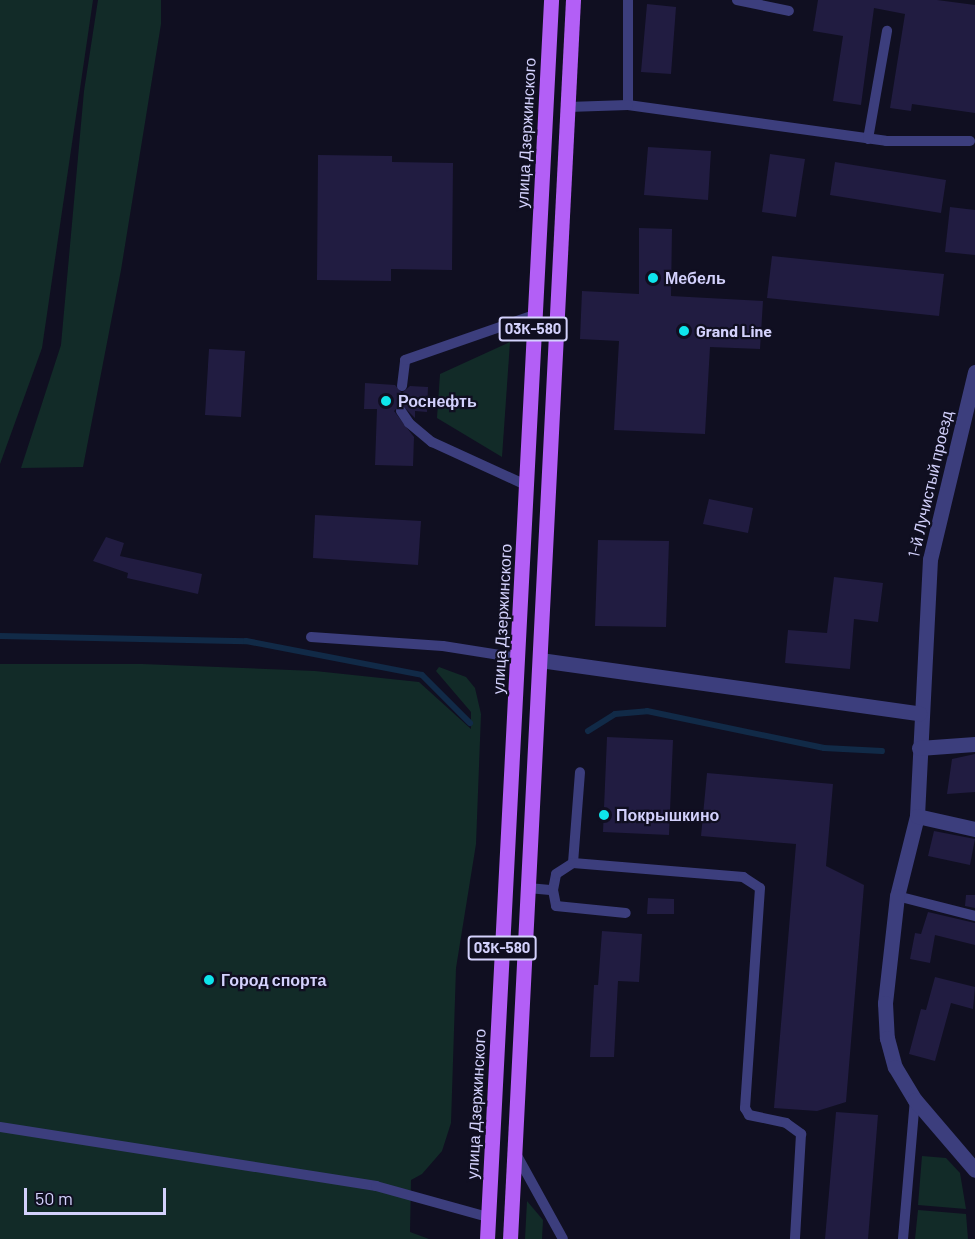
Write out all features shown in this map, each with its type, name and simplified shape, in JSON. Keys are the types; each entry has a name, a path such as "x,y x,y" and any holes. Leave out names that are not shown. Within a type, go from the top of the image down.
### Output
{"main road":[{"name":"улица Дзержинского","path":"487,1239 519,658 551,0"},
{"name":"03К-580","path":"488,1217 510,1231 573,0"},
{"path":"519,658 540,660"}],"street":[{"name":"1-й Лучистый проезд","path":"975,372 930,559 920,713 917,816 897,896 888,957 887,1038 895,1067 915,1100 975,1170"},
{"path":"540,660 920,713"},
{"path":"919,748 975,744"},
{"path":"917,816 975,829"}],"lane":[{"path":"628,0 628,105"},
{"path":"737,0 789,12"},
{"path":"868,139 886,31"},
{"path":"568,107 628,105 868,139 970,141"},
{"path":"402,386 405,360 534,315"},
{"path":"401,411 409,423 432,442 526,485"},
{"path":"311,637 443,646 519,658"},
{"path":"573,863 580,772"},
{"path":"626,913 556,906 553,890 556,874 573,863 743,877 760,888 745,1108 749,1115 786,1123 801,1134 795,1239"},
{"path":"528,888 553,890"},
{"path":"897,896 975,916"},
{"path":"903,1239 915,1100"},
{"path":"0,1128 375,1186 488,1217"},
{"path":"515,1152 563,1239"}],"green space":[{"path":"0,0 93,0 42,348 0,464"},
{"path":"98,0 161,0 161,24 121,270 83,467 21,468 61,345 84,91"},
{"path":"510,342 502,457 437,418 440,374"},
{"name":"Город спорта","path":"0,664 142,664 315,671 419,682 471,729 471,712 436,671 439,667 466,677 475,688 481,714 476,844 456,968 451,1123 442,1151 422,1174 411,1180 410,1232 429,1239 0,1239"},
{"path":"922,1156 946,1158 960,1173 966,1209 918,1205"},
{"path":"527,1201 543,1220 542,1239 525,1239"},
{"path":"918,1210 966,1214 968,1239 915,1239"}],"building":[{"path":"818,0 937,0 975,5 975,113 912,104 911,111 890,108 905,14 874,8 861,105 833,101 843,36 813,31"},
{"path":"647,4 676,7 671,74 641,72"},
{"path":"648,147 711,151 708,200 644,195"},
{"path":"770,154 805,159 796,217 762,212"},
{"path":"318,155 392,156 392,162 453,163 452,270 391,269 391,281 317,280"},
{"path":"835,162 946,180 941,213 830,195"},
{"path":"950,207 975,210 975,255 945,252"},
{"path":"639,228 672,229 671,296 763,301 760,349 710,347 705,434 614,430 619,341 580,339 582,291 639,294"},
{"path":"772,256 944,274 939,316 767,298"},
{"path":"209,349 245,351 241,417 205,415"},
{"path":"365,383 395,385 402,393 410,386 428,387 427,412 415,411 415,418 401,404 394,411 414,437 413,466 375,465 377,409 364,409"},
{"path":"709,499 753,508 748,533 703,524"},
{"path":"315,515 421,521 418,565 313,558"},
{"path":"106,537 124,543 120,556 202,574 198,594 127,578 128,573 93,561"},
{"path":"598,540 669,541 666,627 595,626"},
{"path":"834,577 883,583 878,622 854,619 850,669 785,663 788,630 827,633"},
{"path":"607,737 673,740 669,835 603,832"},
{"path":"975,754 975,792 947,794 952,759"},
{"path":"707,773 833,784 826,866 864,885 846,1102 817,1111 774,1108 796,844 701,836"},
{"path":"934,831 975,839 970,865 928,856"},
{"path":"966,895 975,895 975,908 965,906"},
{"path":"648,898 674,899 674,914 647,914"},
{"path":"928,912 975,923 975,945 935,935 930,963 910,959 915,933 921,934"},
{"path":"602,931 642,934 639,982 618,981 614,1057 590,1057 594,985 598,985"},
{"path":"935,977 975,987 973,1009 951,1003 935,1061 909,1054 921,1009 926,1010"},
{"path":"836,1112 878,1115 868,1239 825,1239"}],"waterway":[{"path":"0,636 246,641 422,675 470,723"},
{"path":"588,731 615,714 647,711 824,748 882,751"}],"place":[{"name":"Мебель","path":"653,278"},
{"name":"Grand Line","path":"684,331"},
{"name":"Роснефть","path":"386,401"},
{"name":"Покрышкино","path":"604,815"},
{"name":"Город спорта","path":"209,980"}]}
